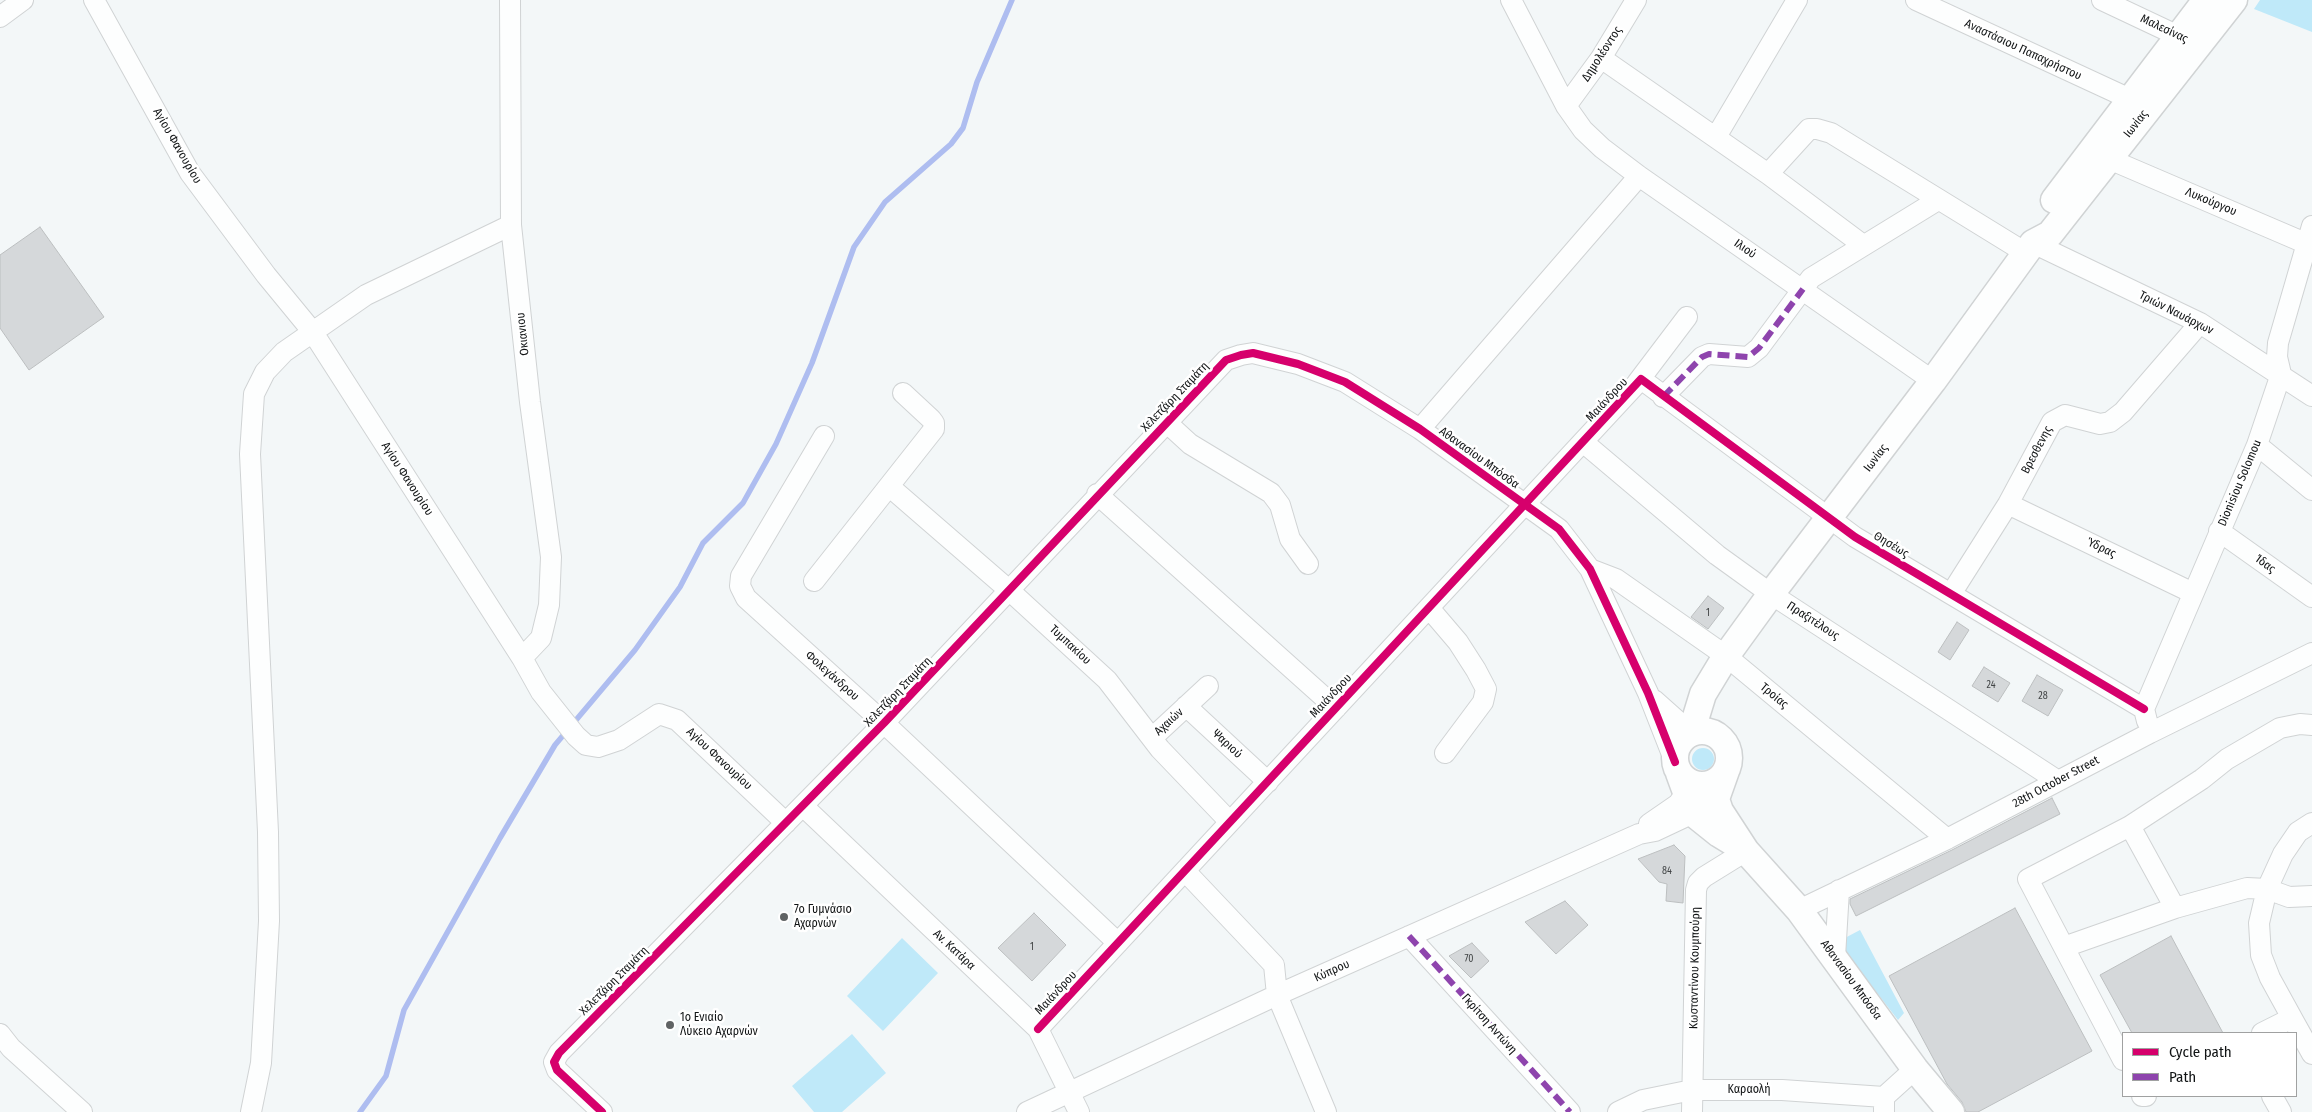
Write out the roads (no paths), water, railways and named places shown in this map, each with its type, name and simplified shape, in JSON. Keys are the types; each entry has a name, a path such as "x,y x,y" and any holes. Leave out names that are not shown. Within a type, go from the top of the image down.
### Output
{"main road":[{"name":"Ιωνίας","path":"2029,248 2050,234 2109,159 2188,40 2206,0"},
{"name":"Ιωνίας","path":"1691,733 1703,694 1721,663 1771,594 1830,520 2029,248 2038,222 2130,99 2188,40 2234,0"},
{"path":"1716,799 1727,758 1716,710 1721,663"},
{"path":"1701,731 1712,733 1721,739 1727,758 1718,780 1705,785 1690,782 1684,786 1675,754 1679,744 1691,733 1701,731"},
{"name":"Αθανασίου Μπόσδα","path":"1684,786 1719,834 1746,851"},
{"name":"Αθανασίου Μπόσδα","path":"1716,799 1720,811 1746,851 1799,910 1915,1069 1951,1112"}],"street":[{"path":"0,17 24,0"},
{"name":"Αγίου Φανουρίου","path":"94,0 190,173 266,275 312,331 522,658 541,692 576,736 586,745 598,747 619,740 659,714 677,720 786,823"},
{"name":"Οκιανιου","path":"510,0 511,225 530,402 551,557 549,605 541,638 522,658"},
{"name":"Ιλιού","path":"1511,0 1566,106 1583,130 1639,176 1933,381"},
{"name":"Δημολέοντος","path":"1566,106 1602,58 1636,0"},
{"path":"1716,137 1797,0"},
{"name":"Αναστάσιου Παπαχρήστου","path":"1916,0 2130,99"},
{"name":"Μαλεσίνας","path":"2102,0 2188,40"},
{"path":"1602,58 1768,174 1863,244"},
{"name":"Τριών Ναυάρχων","path":"1768,174 1809,129 1831,133 1938,200 2029,248 2200,323 2281,374 2312,396"},
{"name":"Λυκούργου","path":"2109,159 2310,238"},
{"path":"1420,429 1639,176"},
{"path":"1663,397 1702,357 1709,354 1748,357 1758,348 1811,278 1863,244 1938,200"},
{"path":"251,1112 260,1063 269,921 268,832 250,454 254,394 265,372 278,358 312,331 366,295 511,225"},
{"name":"Dionisiou Solomou","path":"2144,709 2257,445 2281,374 2277,357 2278,343 2310,238"},
{"name":"Μαιάνδρου","path":"1038,1029 1639,381 1687,317"},
{"name":"Βρεσθενης","path":"1951,594 2008,504 2052,422 2065,415 2100,424 2110,422 2123,412 2200,323"},
{"name":"Αθανασίου Μπόσδα","path":"1254,353 1298,364 1345,382 1420,429 1524,506 1559,529 1590,569 1648,693 1684,786"},
{"name":"Χελετζάρη Σταμάτη","path":"602,1112 557,1070 554,1062 559,1053 884,723 1010,591 1097,494 1226,360 1254,353"},
{"name":"Θησέως","path":"1639,381 1830,520 2144,709"},
{"path":"814,581 934,429 934,423 931,419 904,393"},
{"path":"1166,422 1190,444 1271,493 1280,505 1290,539 1308,564"},
{"name":"Φολεγάνδρου","path":"824,436 741,576 740,586 746,598 884,723 1118,943"},
{"name":"Πραξιτέλους","path":"1583,442 1717,555 1771,594 2058,781"},
{"path":"2257,445 2312,490"},
{"name":"Τυμπακίου","path":"890,487 1010,591 1107,680 1172,763 1230,822"},
{"path":"1097,494 1336,708"},
{"name":"Ύδρας","path":"2008,504 2193,593"},
{"name":"Ίδας","path":"2219,531 2312,597"},
{"name":"Τροίας","path":"1590,569 1616,579 1946,840"},
{"path":"1429,608 1458,642 1486,689 1483,702 1445,753"},
{"name":"28th October Street","path":"1799,910 1946,840 2150,733 2312,653"},
{"name":"Αχαιών","path":"1152,738 1208,686"},
{"name":"Αθανασίου Μπόσδα","path":"1648,693 1691,733"},
{"name":"Ψαριού","path":"1186,706 1268,782"},
{"path":"2144,709 2150,733"},
{"path":"2122,1058 2028,879 2130,826 2202,779 2227,759 2280,728 2300,724 2312,725"},
{"name":"Κύπρου","path":"1027,1112 1277,995 1639,834 1678,804 1684,786 1716,799"},
{"name":"Αν. Κατάρα","path":"802,806 1038,1029 1079,1112"},
{"path":"2312,823 2298,832 2283,854 2266,890 2259,923 2261,955 2270,978 2312,1054"},
{"path":"2130,826 2175,908"},
{"name":"Κωσταντίνου Κουμπούρη","path":"1692,1112 1696,890 1698,883 1704,877 1746,851"},
{"path":"1185,872 1274,965 1277,995 1326,1112"},
{"path":"2064,948 2175,908 2247,888 2266,890 2289,897 2312,896"},
{"path":"1835,957 1839,890"},
{"name":"Γκρίτση Αντώνη","path":"1409,936 1570,1112"},
{"path":"2264,1032 2292,1018"},
{"path":"0,1034 11,1048 82,1112"},
{"path":"1884,1104 1915,1069"},
{"name":"Καραολή","path":"1618,1112 1644,1100 1692,1090 1782,1090 1884,1104"},
{"path":"2272,1097 2280,1112"}],"waterway":[{"path":"360,1112 386,1076 404,1010 500,838 555,745 635,650 680,587 703,543 743,503 776,444 812,363 854,247 885,202 951,144 963,128 977,82 1012,0"}],"place":[{"name":"7ο Γυμνάσιο Αχαρνών","path":"784,917"},
{"name":"1ο Ενιαίο Λύκειο Αχαρνών","path":"670,1025"}]}
